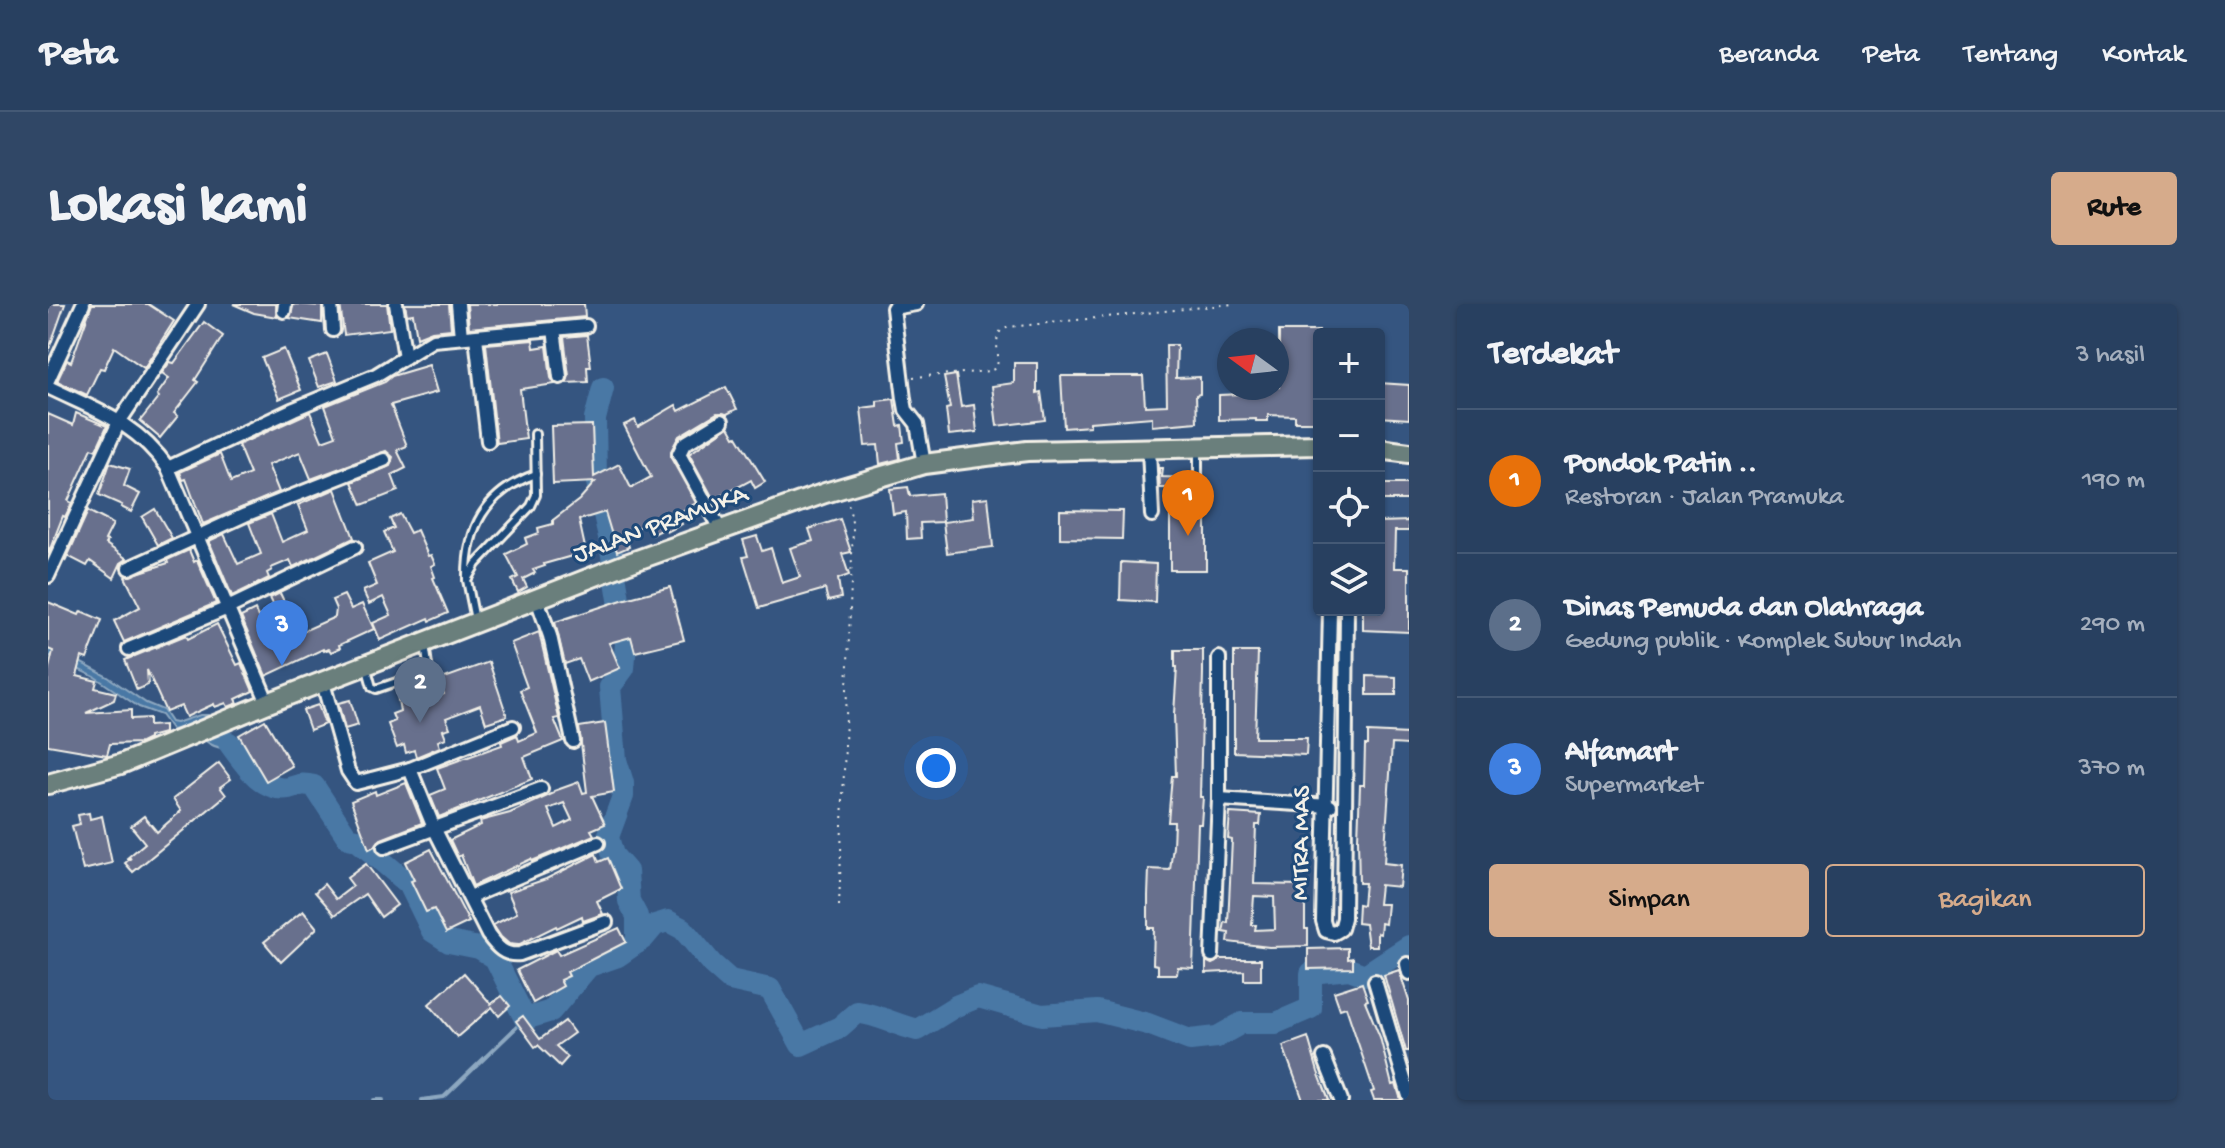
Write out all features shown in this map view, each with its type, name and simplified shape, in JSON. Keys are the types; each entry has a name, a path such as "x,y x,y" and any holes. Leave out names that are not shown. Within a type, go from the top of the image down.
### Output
{"main road":[{"name":"JALAN PRAMUKA","path":"48,784 121,764 268,703 626,564 846,487 924,464 1027,451 1313,445"},
{"path":"1385,450 1409,453"}],"street":[{"path":"48,380 83,304"},
{"path":"48,576 119,422 198,304"},
{"path":"331,304 333,330"},
{"path":"396,304 405,357"},
{"path":"458,304 461,337"},
{"path":"916,304 893,308 906,410 917,424 924,464"},
{"path":"168,468 294,409 376,375 433,340 586,326"},
{"path":"554,329 560,377"},
{"path":"476,337 488,441"},
{"path":"48,387 137,432 168,468 268,703"},
{"path":"721,531 679,454 684,444 722,421"},
{"path":"1149,449 1152,515"},
{"path":"129,568 196,537 384,460"},
{"path":"129,649 228,608 355,547"},
{"path":"537,599 550,636 573,741"},
{"name":"MITRA MAS","path":"1330,616 1323,921 1326,931 1334,933 1341,929 1344,918 1347,616"},
{"path":"1212,955 1219,799 1219,658"},
{"path":"1330,660 1346,660"},
{"path":"323,683 353,781 363,783 410,769 513,727"},
{"path":"410,769 434,828 488,935 498,948 511,955 520,954 606,922"},
{"path":"384,847 541,789"},
{"path":"1219,799 1345,808"},
{"path":"470,897 598,843"},
{"path":"1375,981 1409,1096"},
{"path":"1324,1057 1341,1100"}],"lane":[{"path":"467,580 476,564 531,506 536,495 535,434"},
{"path":"1198,447 1198,498"},
{"path":"476,624 467,580 466,554 472,530 500,494 517,480 536,474"},
{"path":"366,667 372,687 376,689 423,673 428,665 425,644"}],"path":[{"path":"901,378 990,371 999,362 995,339 1001,330 1009,327 1233,304"},
{"path":"839,906 853,528 846,487"}],"water":[{"path":"48,645 163,710 171,722 208,715 234,738 251,763 242,771 224,748 209,743 193,725 172,730 161,715 139,707 95,677 48,655"}],"building":[{"path":"48,304 65,304 48,352"},
{"path":"92,304 148,304 174,321 144,368 114,347 87,395 57,381 67,360 71,362"},
{"path":"233,304 276,304 277,317 254,313"},
{"path":"294,304 322,306 322,323 289,318"},
{"path":"340,304 387,304 390,329 344,335"},
{"path":"405,304 449,304 451,329 432,331 417,337 413,314 407,315"},
{"path":"467,304 584,304 585,317 469,328"},
{"path":"204,322 223,336 195,380 198,382 174,413 178,416 160,438 140,421 169,378 162,373 170,362 174,363"},
{"path":"1289,331 1313,331 1313,422 1295,422 1295,416 1268,415 1268,421 1219,420 1219,400 1289,400"},
{"path":"587,335 591,367 587,367 588,382 566,383 569,376 564,337"},
{"path":"533,340 534,348 547,346 551,378 555,384 520,389 526,439 497,443 486,344"},
{"path":"1166,345 1177,345 1176,378 1200,377 1200,394 1196,395 1197,422 1152,426 1152,417 1090,422 1090,426 1064,428 1061,376 1143,376 1145,406 1167,405"},
{"path":"284,349 301,390 279,399 262,358"},
{"path":"327,354 337,381 319,387 309,361"},
{"path":"1014,363 1037,363 1037,393 1041,392 1045,420 997,426 992,386 1014,383"},
{"path":"429,365 437,392 391,405 407,446 397,450 406,468 392,475 398,491 362,505 352,482 390,466 393,457 386,451 311,479 300,452 268,465 279,492 203,524 186,479 183,480 180,472 220,454 231,482 250,474 238,445 310,412 322,441 336,436 325,406 385,382 392,376"},
{"path":"956,375 961,407 974,405 977,432 949,435 946,409 950,408 944,377"},
{"path":"1385,383 1409,385 1409,419 1385,417"},
{"path":"726,387 737,409 727,414 717,413 679,436 671,451 671,458 696,503 677,514 682,524 652,535 646,524 624,533 629,547 617,552 605,512 579,520 586,552 533,570 535,573 523,579 527,587 518,592 512,580 518,577 506,554 527,544 525,538 539,533 538,528 553,524 553,520 579,500 595,482 553,484 551,426 592,425 594,477 619,464 631,488 651,477 624,425 635,420 638,427 676,405 679,411"},
{"path":"894,399 904,442 898,443 900,459 880,464 878,445 865,446 861,408 877,406 877,401"},
{"path":"76,413 107,426 96,450 92,448 68,501 72,503 63,516 48,554 48,414 73,425"},
{"path":"729,426 765,482 755,488 751,480 714,500 689,454"},
{"path":"110,463 130,469 124,486 140,494 131,512 99,495"},
{"path":"1159,468 1163,468 1162,477 1187,478 1187,502 1206,502 1206,570 1170,570 1170,488 1160,488"},
{"path":"1385,484 1409,484 1409,500 1385,500"},
{"path":"908,487 910,496 941,493 943,522 920,523 921,538 907,539 906,512 893,514 890,489"},
{"path":"335,489 354,538 293,567 290,560 271,568 267,573 269,578 232,596 209,541 224,534 238,564 261,554 249,523 271,514 282,542 308,530 298,505"},
{"path":"988,497 993,547 947,553 943,522 974,518 972,499"},
{"path":"155,509 172,538 158,545 142,517"},
{"path":"1060,510 1123,511 1122,539 1060,538"},
{"path":"88,511 113,524 106,544 127,559 121,563 114,578 90,561 87,566 68,556 65,562"},
{"path":"400,514 410,533 417,530 428,556 431,555 435,564 431,566 433,578 448,613 380,640 373,623 391,615 383,597 369,604 363,591 377,585 368,563 393,552 384,532 394,528 390,519"},
{"path":"840,519 851,552 842,554 849,575 838,579 841,598 828,601 825,589 759,608 743,557 748,556 743,540 757,536 762,551 771,548 782,583 800,577 790,548 813,541 809,529"},
{"path":"1409,521 1409,531 1395,531 1394,568 1409,568 1409,632 1363,630 1363,616 1385,616 1385,522"},
{"path":"189,550 194,562 197,560 216,603 124,642 114,621 140,607 125,577 168,563 167,560"},
{"path":"1121,562 1156,564 1155,602 1120,600"},
{"path":"670,587 684,640 635,652 631,637 609,643 620,668 588,682 579,659 565,664 555,622"},
{"path":"280,593 299,633 335,617 332,600 344,595 351,609 362,604 374,629 331,652 323,649 266,676 241,617 255,610 258,617 275,608 270,598"},
{"path":"48,602 79,615 81,611 102,620 87,659 82,657 77,676 97,681 95,688 116,693 114,700 86,713 131,710 131,719 149,718 149,726 164,725 164,733 141,743 110,744 107,755 48,745 48,672 53,651 48,649"},
{"path":"217,624 237,665 241,663 253,691 236,699 238,703 228,707 226,703 215,707 214,704 186,717 181,706 166,712 147,670 148,685 137,690 125,660 186,635 188,639"},
{"path":"539,632 559,718 554,719 563,741 524,757 532,779 439,817 430,795 445,789 437,768 502,745 501,742 517,735 519,741 537,733 520,690 527,687 511,643"},
{"path":"1175,650 1203,650 1200,797 1203,797 1201,824 1198,824 1193,968 1178,967 1177,974 1158,974 1158,965 1153,964 1154,928 1148,928 1149,869 1170,870 1173,846 1174,822 1168,822 1172,776 1176,776"},
{"path":"1234,652 1258,652 1255,738 1307,738 1306,755 1234,752"},
{"path":"489,662 507,716 486,723 480,705 446,718 450,728 443,730 446,738 438,741 440,747 416,757 414,750 406,753 404,745 397,748 388,724 395,721 392,714 400,711 396,689 410,684 413,694 420,692 424,702 444,694 439,680"},
{"path":"1367,676 1396,677 1396,695 1367,695"},
{"path":"350,700 358,725 345,729 338,703"},
{"path":"318,705 325,724 310,730 303,710"},
{"path":"265,720 292,766 266,781 239,735"},
{"path":"605,723 614,792 592,796 605,824 591,830 594,835 473,886 461,855 458,857 450,840 481,825 480,821 510,813 579,782 583,793 587,792 579,727","holes":["564,803 572,820 556,828 548,809"]},
{"path":"1368,732 1408,734 1408,745 1392,744 1384,863 1401,865 1399,887 1380,885 1378,904 1387,904 1385,924 1381,923 1380,934 1377,933 1377,946 1368,946 1365,924 1357,923 1358,904 1363,905 1365,883 1359,883 1358,839 1360,785 1364,785"},
{"path":"219,763 231,779 220,787 226,795 133,872 125,863 131,858 126,859 145,843 131,826 144,816 157,832 181,811 173,799"},
{"path":"406,783 422,823 381,839 369,849 351,801"},
{"path":"89,813 90,819 102,816 112,863 83,870 72,826 80,824 78,815"},
{"path":"1230,813 1261,815 1260,825 1256,825 1254,884 1305,885 1308,946 1269,947 1228,942 1229,933 1223,932 1225,922 1228,923 1232,840 1228,839","holes":["1254,896 1274,897 1275,929 1255,930 1256,925 1252,925"]},
{"path":"431,849 469,922 446,933 434,909 426,912 405,862"},
{"path":"596,854 599,862 608,858 621,889 597,901 603,914 583,921 582,916 518,945 509,944 501,937 493,925 517,913 508,892 546,879"},
{"path":"366,864 397,905 381,917 365,894 335,915 315,892 324,884 336,899 353,886 347,878"},
{"path":"303,911 317,928 281,962 264,942"},
{"path":"619,928 626,942 567,972 569,976 560,980 563,986 533,1003 517,970 556,950 559,955"},
{"path":"1348,948 1348,959 1353,958 1353,968 1308,969 1308,949"},
{"path":"1221,959 1261,959 1261,980 1244,980 1244,971 1206,973 1206,961 1212,964"},
{"path":"1399,970 1409,1001 1409,1051 1406,1051 1384,975"},
{"path":"464,973 491,1004 502,996 510,1006 499,1016 492,1007 457,1037 429,1004"},
{"path":"1362,983 1392,1085 1396,1084 1401,1100 1374,1100 1371,1092 1374,1091 1346,1007 1340,1009 1334,992"},
{"path":"523,1016 540,1039 565,1021 574,1033 556,1046 568,1057 560,1066 538,1045 535,1047 516,1021"},
{"path":"1308,1037 1329,1100 1303,1100 1283,1046"}],"waterway":[{"path":"603,388 595,419 596,478 626,643 624,668 610,687 616,760 623,783 623,796 608,837 613,855 627,871 629,901 637,916 637,943"},
{"path":"229,743 254,774 270,786 314,786 348,838 357,840 409,884 432,931 449,942 479,948 495,958 525,1019 551,1011 589,966 618,956 644,938 655,925 668,921 683,929 730,980 770,989 801,1045 840,1027 857,1012 917,1030 956,1006 978,997 1042,1015 1097,1011 1148,1024 1190,1040 1217,1037 1242,1023 1276,1023 1311,1008 1311,973 1349,969 1365,975 1409,946"},
{"path":"422,1100 444,1097 525,1019"},
{"path":"374,1100 383,1100"}],"place":[{"name":"Pondok Patin ..","path":"1188,536"},
{"name":"Alfamart","path":"282,666"},
{"name":"Dinas Pemuda dan Olahraga","path":"420,723"}]}
